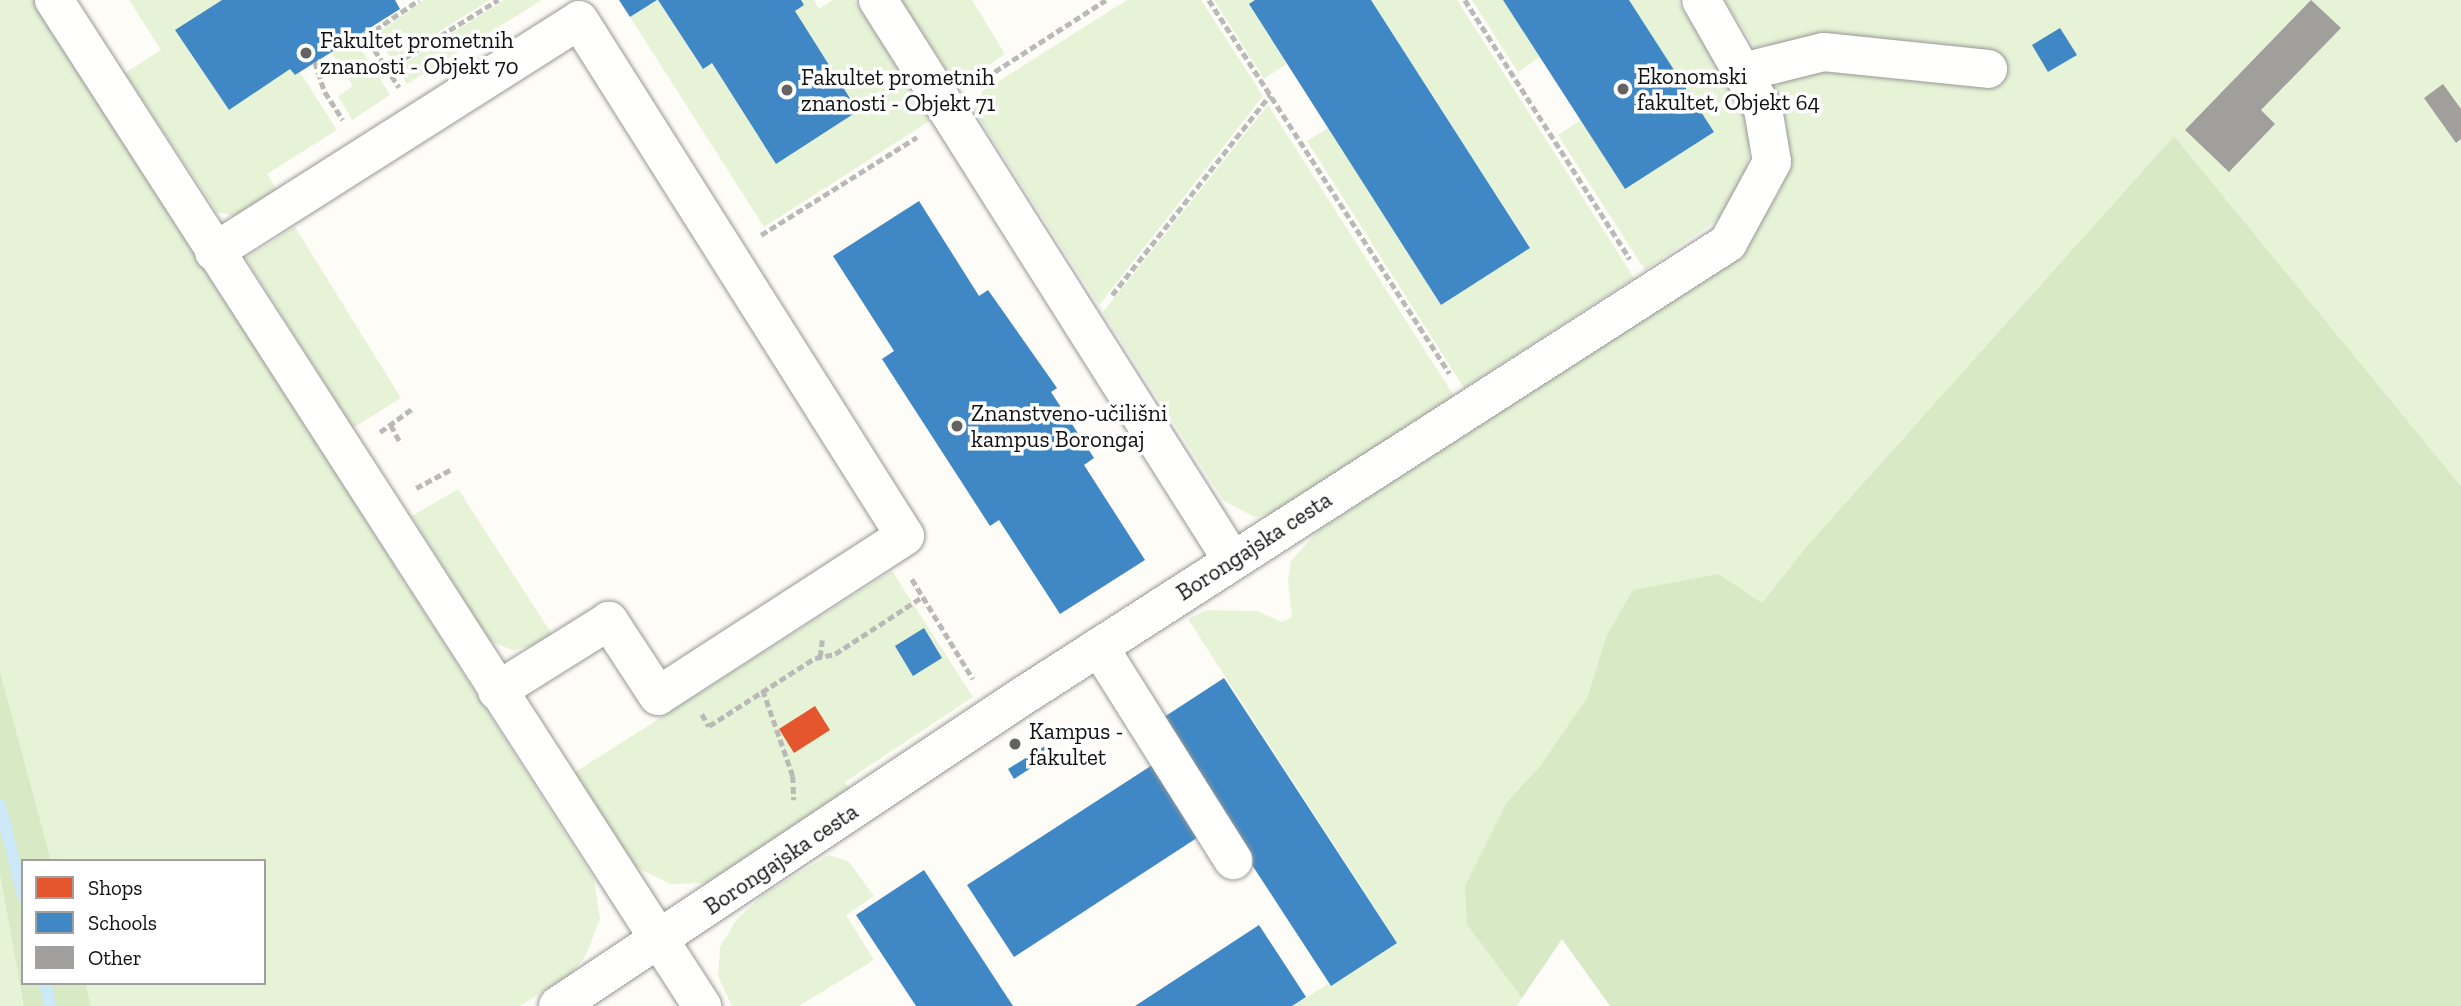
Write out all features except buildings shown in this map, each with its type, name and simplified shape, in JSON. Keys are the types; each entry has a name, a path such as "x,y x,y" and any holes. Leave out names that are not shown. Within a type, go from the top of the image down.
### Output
{"street":[{"path":"54,0 702,1006"},
{"path":"878,0 1232,560"},
{"name":"Borongajska cesta","path":"558,1006 1232,560 1728,243 1772,162 1763,109 1701,0"},
{"path":"214,252 579,20 905,536 657,696 608,621 497,691"},
{"path":"1743,72 1824,52 1988,69"},
{"path":"1099,647 1233,860"}],"path":[{"path":"400,89 364,34 419,0"},
{"path":"387,69 498,0"},
{"path":"728,256 1106,0"},
{"path":"1209,0 1472,407"},
{"path":"1465,0 1650,292"},
{"path":"315,62 325,92 345,124"},
{"path":"1086,329 1270,95"},
{"path":"391,425 401,444"},
{"path":"891,546 977,685"},
{"path":"681,681 709,726 816,658 835,654 922,597"},
{"path":"763,690 793,776 795,850"}],"green space":[{"path":"0,0 34,0 594,879 600,919 586,955 572,973 520,1006 0,1006"},
{"path":"129,0 222,0 176,30 228,109 290,69 295,75 300,72 337,130 267,174 280,195 241,217 217,212 125,73 161,50"},
{"path":"424,0 490,0 392,61 376,34"},
{"path":"504,0 542,0 407,84 397,68"},
{"path":"658,0 702,69 712,63 776,164 858,111 795,11 801,0 814,0 819,9 833,0 854,0 931,120 764,227 630,17"},
{"path":"900,0 972,0 1005,54 958,86"},
{"path":"1127,0 1201,0 1263,96 1099,305 974,110 983,91"},
{"path":"1214,0 1255,0 1249,5 1287,64 1264,79"},
{"path":"1371,0 1457,0 1634,278 1464,388 1307,141 1328,128 1441,305 1530,247"},
{"path":"1472,0 1503,0 1540,57 1518,72"},
{"path":"1629,0 1677,0 1742,106 1750,140 1746,178 1723,216 1645,270 1558,135 1581,120 1625,189 1714,132"},
{"path":"1724,0 2461,0 2461,486 2174,136 1806,547 1762,603 1719,574 1606,637 1587,698 1540,766 1507,802 1467,925 1522,998 1517,1006 1292,1006 1397,942 1188,619 1207,610 1257,611 1282,622 1292,617 1288,581 1291,561 1319,530 1742,252 1780,191 1789,158 1787,126 1775,87 1795,70 1783,43 1755,47"},
{"path":"354,38 390,95 352,120 338,96 353,86 331,52"},
{"path":"1268,105 1454,396 1278,512 1254,517 1223,500 1103,312"},
{"path":"2174,136 2461,486 2461,1006 1610,1006 1562,939 1522,998 1467,925 1465,886 1507,802 1540,766 1587,698 1606,637 1633,590 1719,574 1762,603 1806,547"},
{"path":"295,227 401,398 353,428 246,258"},
{"path":"458,489 552,634 532,646 513,650 489,641 412,516"},
{"path":"892,571 973,697 845,782 850,791 717,877 703,883 671,884 636,867 572,774"},
{"path":"0,672 50,859 21,859 21,985 86,985 91,1006 24,1006 0,874"},
{"path":"829,855 849,862 874,896 846,915 874,960 799,1006 732,1006 718,976 720,947 737,919 764,894"}],"waterway":[{"path":"0,805 21,888"},
{"path":"45,985 50,1006"}],"place":[{"name":"Fakultet prometnih znanosti - Objekt 70","path":"306,53"},
{"name":"Ekonomski fakultet, Objekt 64","path":"1623,89"},
{"name":"Fakultet prometnih znanosti - Objekt 71","path":"787,90"},
{"name":"Znanstveno-učilišni kampus Borongaj","path":"957,426"},
{"name":"Kampus - fakultet","path":"1015,744"}]}
